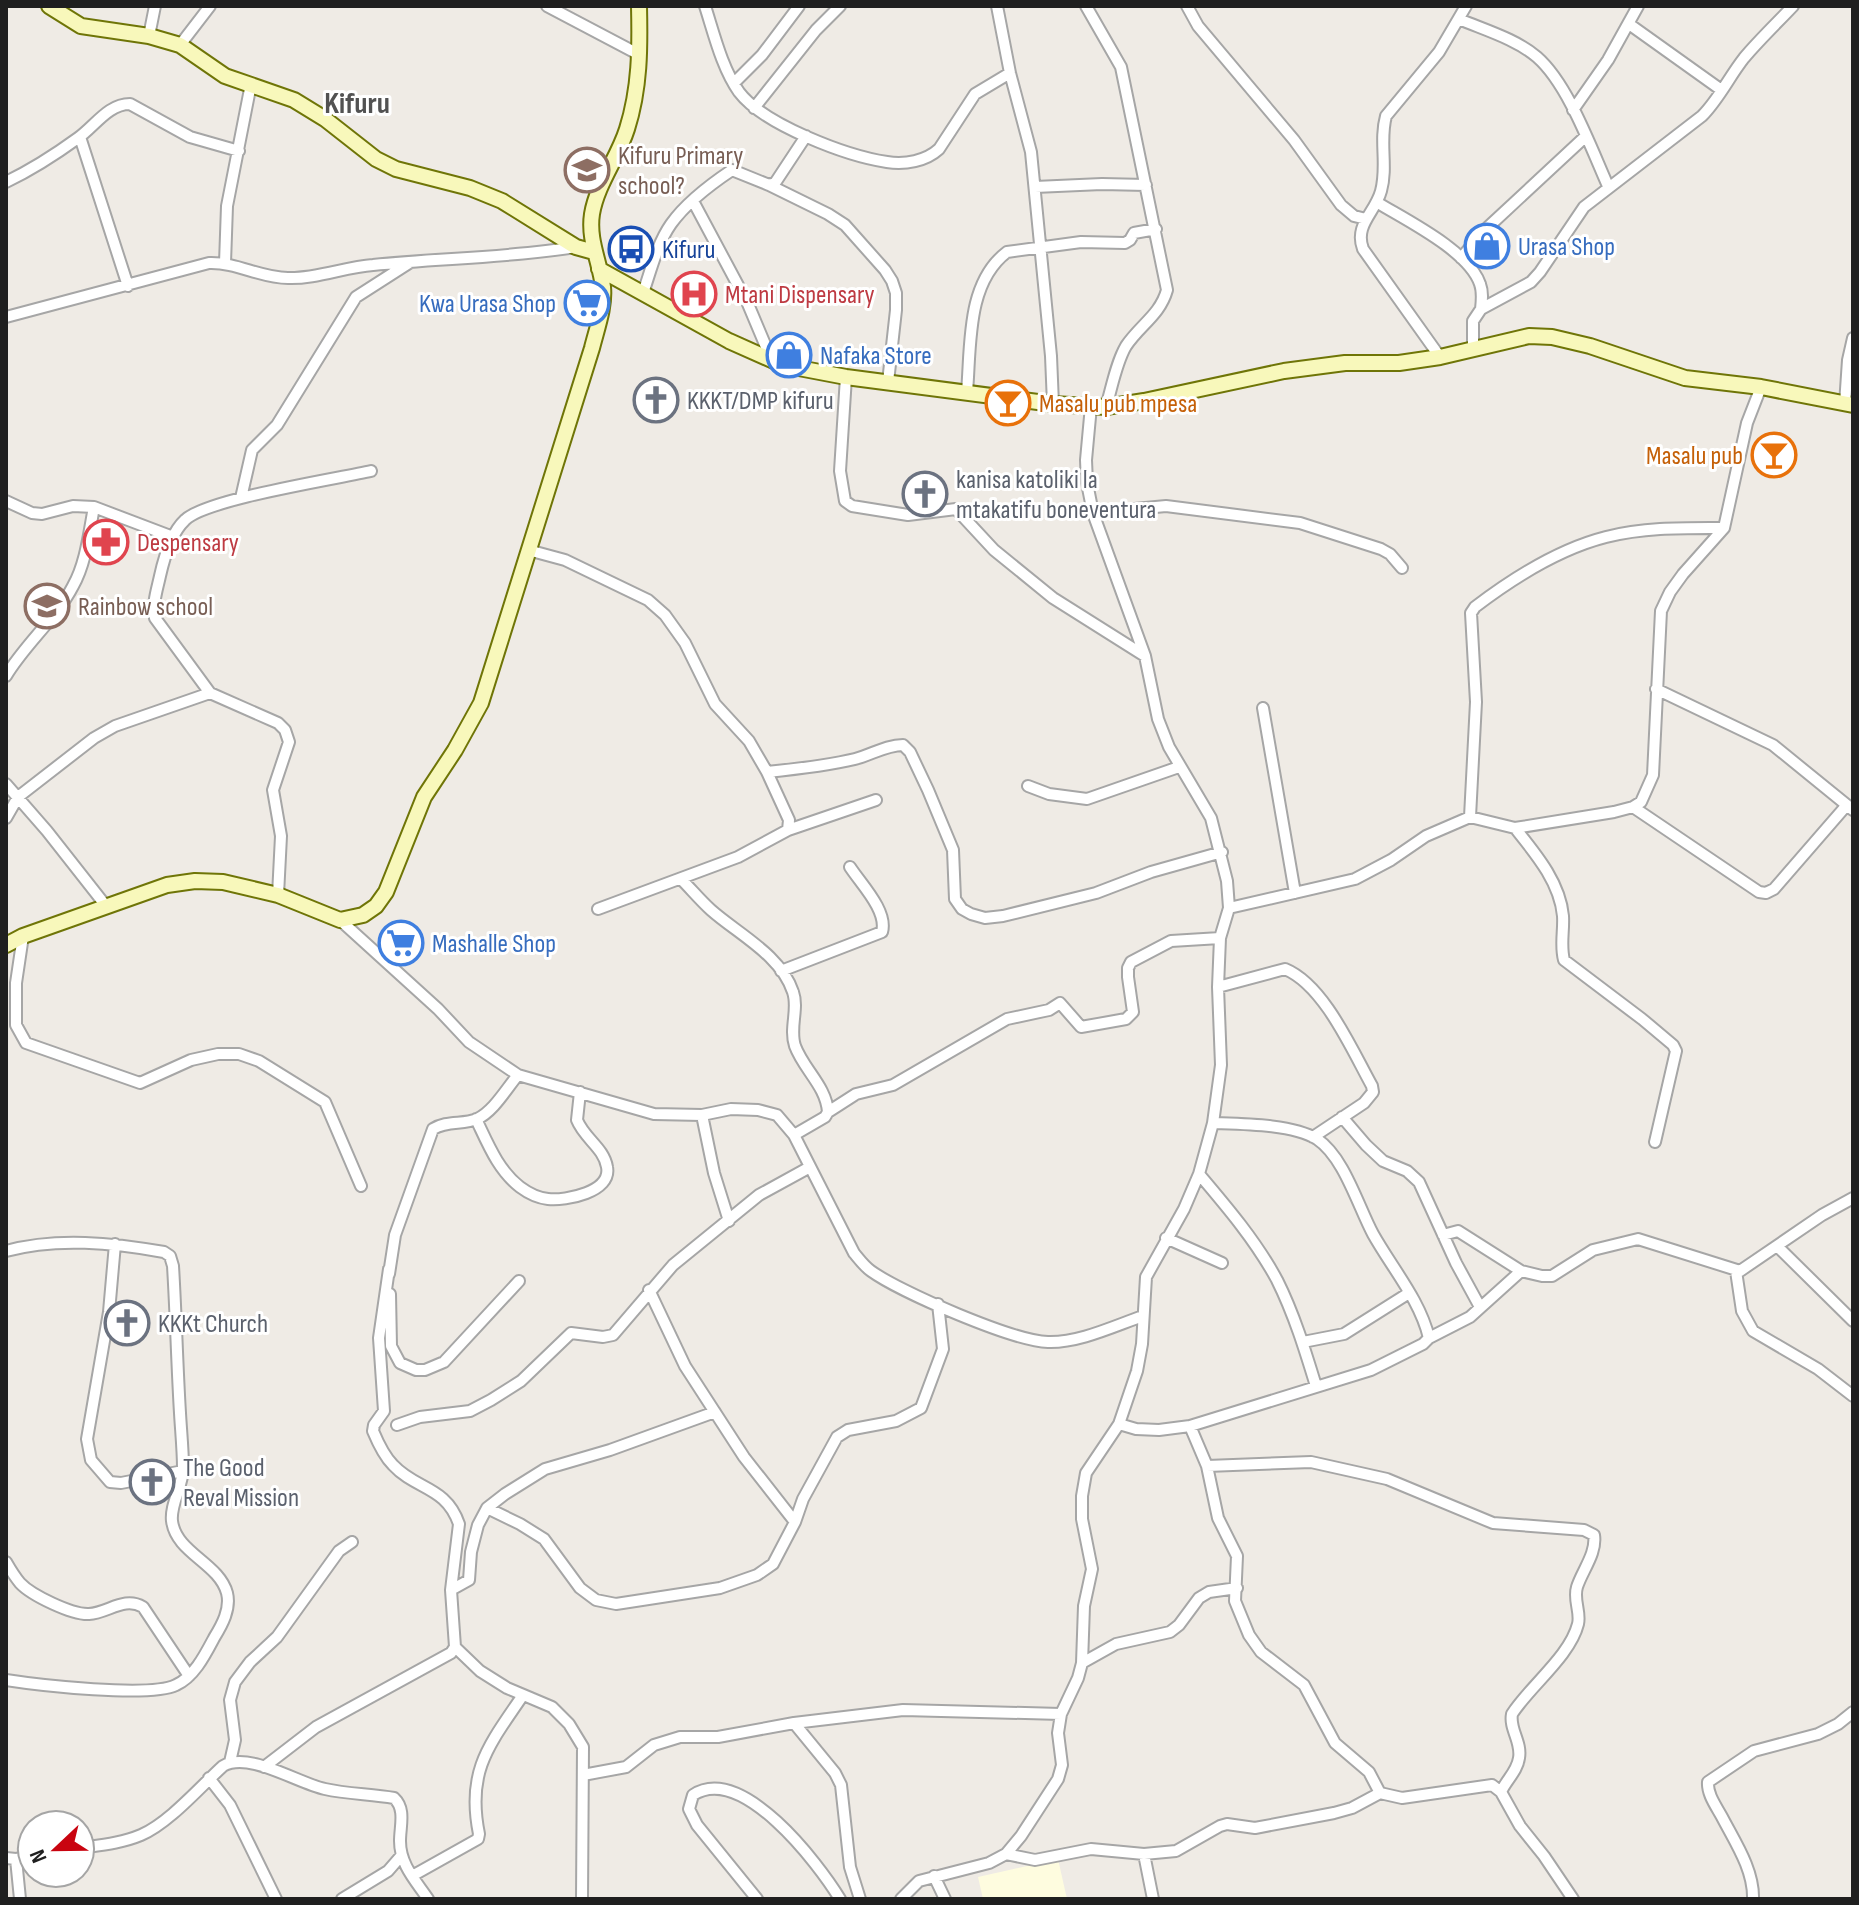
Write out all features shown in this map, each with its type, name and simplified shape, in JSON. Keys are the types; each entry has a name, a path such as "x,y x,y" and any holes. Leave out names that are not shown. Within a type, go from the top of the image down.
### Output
{"street":[{"path":"49,6 81,26 149,36 180,45 213,70 294,100 325,119 376,159 396,169 470,188 502,201 576,247 594,252"},
{"path":"149,36 155,6"},
{"path":"180,45 210,6"},
{"path":"547,6 640,55"},
{"path":"340,920 363,915 386,892 424,797 481,703 603,304 590,228 593,211 627,131 635,96 640,55 639,6"},
{"path":"705,6 734,83 754,108 806,136 889,163 924,159 939,149 975,94 1010,73"},
{"path":"734,83 770,45 799,6"},
{"path":"754,108 816,30 840,6"},
{"path":"997,6 1010,73 1031,152 1053,404"},
{"path":"901,1899 919,1881 989,1863 1006,1854 1058,1779 1062,1765 1058,1733 1061,1714 1082,1663 1084,1606 1092,1569 1082,1519 1086,1473 1119,1424 1137,1371 1146,1277 1199,1174 1213,1123 1221,1065 1220,938 1229,908 1222,852 1211,818 1179,767 1158,719 1145,656 1093,513 1087,483 1086,460 1098,406 1125,348 1163,304 1167,290 1121,67 1086,6"},
{"path":"1187,6 1198,26 1294,140 1341,205 1354,216 1366,219"},
{"path":"1440,357 1363,249 1360,234 1378,203 1385,167 1382,128 1386,116 1439,52 1466,6"},
{"path":"1573,110 1638,6"},
{"path":"1473,350 1473,321 1481,309 1531,282 1584,207 1702,116 1746,56 1793,6"},
{"path":"1459,19 1516,44 1536,56 1551,72 1573,110 1608,186"},
{"path":"1629,24 1720,89"},
{"path":"225,263 227,206 251,84"},
{"path":"6,182 80,137 114,108 130,104 190,137 239,151"},
{"path":"769,185 779,180 806,136"},
{"path":"1461,258 1486,229 1586,136"},
{"path":"80,137 128,286"},
{"path":"643,293 672,222 732,170 769,185 845,225 892,281 896,310 888,382"},
{"path":"1035,187 1146,185"},
{"path":"693,201 748,304 772,361"},
{"path":"1378,203 1428,233 1461,258 1481,285 1481,309"},
{"path":"967,392 978,292 991,268 1007,252 1081,242 1125,243 1134,233 1156,229"},
{"path":"6,317 193,267 225,263 268,276 289,278 371,265 524,255 576,247"},
{"path":"241,498 252,450 277,425 356,297 411,262"},
{"path":"599,269 729,341 772,361 846,377 1053,404 1098,406 1144,401 1284,371 1345,363 1399,363 1440,357 1529,336 1552,337 1590,346 1685,378 1761,387 1849,405 1848,360 1853,338"},
{"path":"846,377 840,471 845,501 852,506 908,515 956,509 994,550 1053,598 1145,656"},
{"path":"1229,908 1355,879 1426,836 1470,817 1515,828 1633,807 1641,802 1653,775 1661,611 1683,574 1724,528 1744,436 1761,387"},
{"path":"278,895 281,836 273,790 287,752 287,736 278,723 210,693 155,618 153,609 163,564 173,537 187,517 241,498 371,471"},
{"path":"6,501 32,513 42,514 73,506 94,507 173,537"},
{"path":"1093,513 1166,506 1300,523 1381,549 1402,568"},
{"path":"6,676 71,590 87,545 94,507"},
{"path":"1470,817 1476,702 1471,613 1475,607 1552,558 1596,540 1666,528 1724,528"},
{"path":"528,550 565,560 655,605 685,643 715,704 749,741 789,820 788,830"},
{"path":"1633,807 1759,892 1766,893 1774,889 1850,808 1773,745 1656,689"},
{"path":"6,818 18,797 115,726 210,693"},
{"path":"1263,708 1295,893"},
{"path":"767,772 834,763 903,745 910,752 953,850 953,891 958,905 971,914 985,918 1096,893 1151,872 1222,852"},
{"path":"1028,786 1049,794 1087,799 1179,767"},
{"path":"6,784 106,906"},
{"path":"598,909 738,857 788,830 876,800"},
{"path":"1515,828 1540,859 1559,898 1563,916 1564,960 1642,1019 1676,1051 1655,1142"},
{"path":"781,971 882,932 885,928 879,910 850,867"},
{"path":"681,879 711,910 781,971 794,994 794,1044 823,1093 828,1112"},
{"path":"6,945 23,936 167,885 195,881 223,882 278,895 340,920 438,1009 469,1042 518,1075 654,1114 702,1115 731,1109 758,1110 777,1115 794,1135 854,1253 868,1269 889,1282 1030,1340 1065,1341 1143,1316"},
{"path":"23,936 16,983 16,1025 26,1043 140,1083 191,1060 218,1054 239,1054 259,1061 325,1102 361,1186"},
{"path":"794,1135 856,1094 893,1085 1007,1019 1049,1010 1060,1003 1081,1027 1126,1019 1133,1012 1128,977 1131,962 1171,941 1220,938"},
{"path":"1218,987 1285,969 1295,973 1323,1001 1372,1086 1371,1097 1313,1137"},
{"path":"264,1767 316,1727 451,1653 455,1647 451,1590 459,1524 450,1504 438,1493 394,1467 373,1431 384,1411 379,1338 399,1223 433,1129 441,1124 476,1119 490,1110 518,1075"},
{"path":"476,1119 494,1157 521,1188 550,1199 584,1193 599,1187 604,1181 607,1167 604,1156 577,1120 580,1092"},
{"path":"702,1115 714,1173 729,1221"},
{"path":"1342,1117 1383,1161 1407,1171 1419,1182 1480,1307"},
{"path":"1213,1123 1295,1131 1313,1137 1325,1146 1335,1158 1374,1236 1409,1293 1429,1338"},
{"path":"397,1425 420,1417 470,1411 491,1400 521,1381 571,1333 603,1337 613,1335 673,1265 759,1195 810,1167"},
{"path":"1199,1174 1251,1239 1276,1278 1303,1342 1316,1386"},
{"path":"1443,1235 1458,1231 1521,1271 1552,1276 1582,1254 1638,1239 1736,1271 1745,1269 1822,1215 1853,1198"},
{"path":"1166,1238 1222,1263"},
{"path":"115,1244 105,1338 87,1439 91,1460 110,1482 121,1483 183,1471"},
{"path":"6,1251 24,1246 115,1244 164,1252 170,1256 183,1471 172,1517 174,1529 180,1540 221,1579 227,1594 227,1610 219,1629 204,1656 189,1676 178,1684 151,1690 78,1688 6,1680"},
{"path":"1777,1246 1853,1321"},
{"path":"389,1269 391,1346 400,1363 416,1370 425,1370 444,1362 519,1281"},
{"path":"1119,1424 1136,1429 1159,1430 1190,1426 1371,1370 1470,1317 1521,1271"},
{"path":"1736,1271 1742,1311 1753,1331 1818,1369 1853,1396"},
{"path":"649,1290 685,1366 744,1457 795,1522"},
{"path":"1303,1342 1344,1334 1409,1293"},
{"path":"487,1508 544,1539 580,1588 596,1600 616,1604 720,1588 757,1575 773,1564 803,1499 837,1437 848,1430 896,1421 921,1408 943,1349 938,1304"},
{"path":"451,1590 469,1580 473,1540 487,1508 545,1469 610,1450 715,1412"},
{"path":"1190,1426 1207,1466 1218,1518 1237,1556 1235,1601 1249,1635 1261,1652 1304,1685 1335,1743 1369,1772 1380,1793"},
{"path":"1207,1466 1311,1462 1387,1479 1493,1523 1591,1532 1596,1539 1595,1544 1575,1597 1578,1624 1563,1652 1512,1714 1520,1757 1515,1772 1501,1792"},
{"path":"96,1846 119,1843 144,1834 230,1762 235,1740 230,1700 235,1682 250,1662 277,1637 339,1551 352,1542"},
{"path":"6,1562 22,1585 37,1596 74,1611 89,1614 126,1603 137,1603 143,1607 189,1676"},
{"path":"1082,1663 1116,1644 1170,1632 1199,1598 1209,1592 1237,1588"},
{"path":"455,1647 480,1671 552,1707 569,1724 583,1747 582,1899"},
{"path":"412,1876 478,1839 475,1798 484,1755 523,1695"},
{"path":"583,1775 626,1767 654,1745 680,1737 718,1737 794,1723 903,1710 1061,1714"},
{"path":"1753,1899 1753,1884 1748,1870 1711,1796 1708,1782 1754,1751 1818,1734 1853,1712"},
{"path":"794,1723 835,1773 841,1785 850,1867 860,1899"},
{"path":"230,1762 264,1767 322,1789 394,1798 400,1803 402,1811 401,1856 428,1899"},
{"path":"209,1778 230,1805 276,1899"},
{"path":"1006,1854 1035,1860 1091,1849 1144,1854 1181,1850 1200,1836 1227,1824 1255,1828 1334,1813 1352,1808 1380,1793 1402,1798 1492,1785 1501,1792 1520,1826 1573,1899"},
{"path":"757,1899 697,1825 689,1809 693,1795 701,1789 730,1791 766,1811 819,1869 840,1899"},
{"path":"1144,1854 1153,1899"},
{"path":"342,1899 388,1871 401,1856"},
{"path":"11,1858 20,1899"},
{"path":"934,1876 945,1899"}],"shaded area":[{"path":"1058,1859 1067,1899 983,1899 978,1877"}],"place":[{"name":"Kifuru Primary school?","path":"587,170"},
{"name":"Urasa Shop","path":"1487,246"},
{"name":"Kifuru","path":"631,249"},
{"name":"Mtani Dispensary","path":"694,294"},
{"name":"Kwa Urasa Shop","path":"587,303"},
{"name":"Nafaka Store","path":"789,355"},
{"name":"KKKT/DMP kifuru","path":"656,400"},
{"name":"Masalu pub mpesa","path":"1008,403"},
{"name":"Masalu pub","path":"1774,455"},
{"name":"kanisa katoliki la mtakatifu boneventura","path":"925,494"},
{"name":"Despensary","path":"106,542"},
{"name":"Rainbow school","path":"47,606"},
{"name":"Mashalle Shop","path":"401,943"},
{"name":"KKKt Church","path":"127,1323"},
{"name":"The Good Reval Mission","path":"152,1482"}],"district":[{"name":"Kifuru","path":"357,103"}]}
